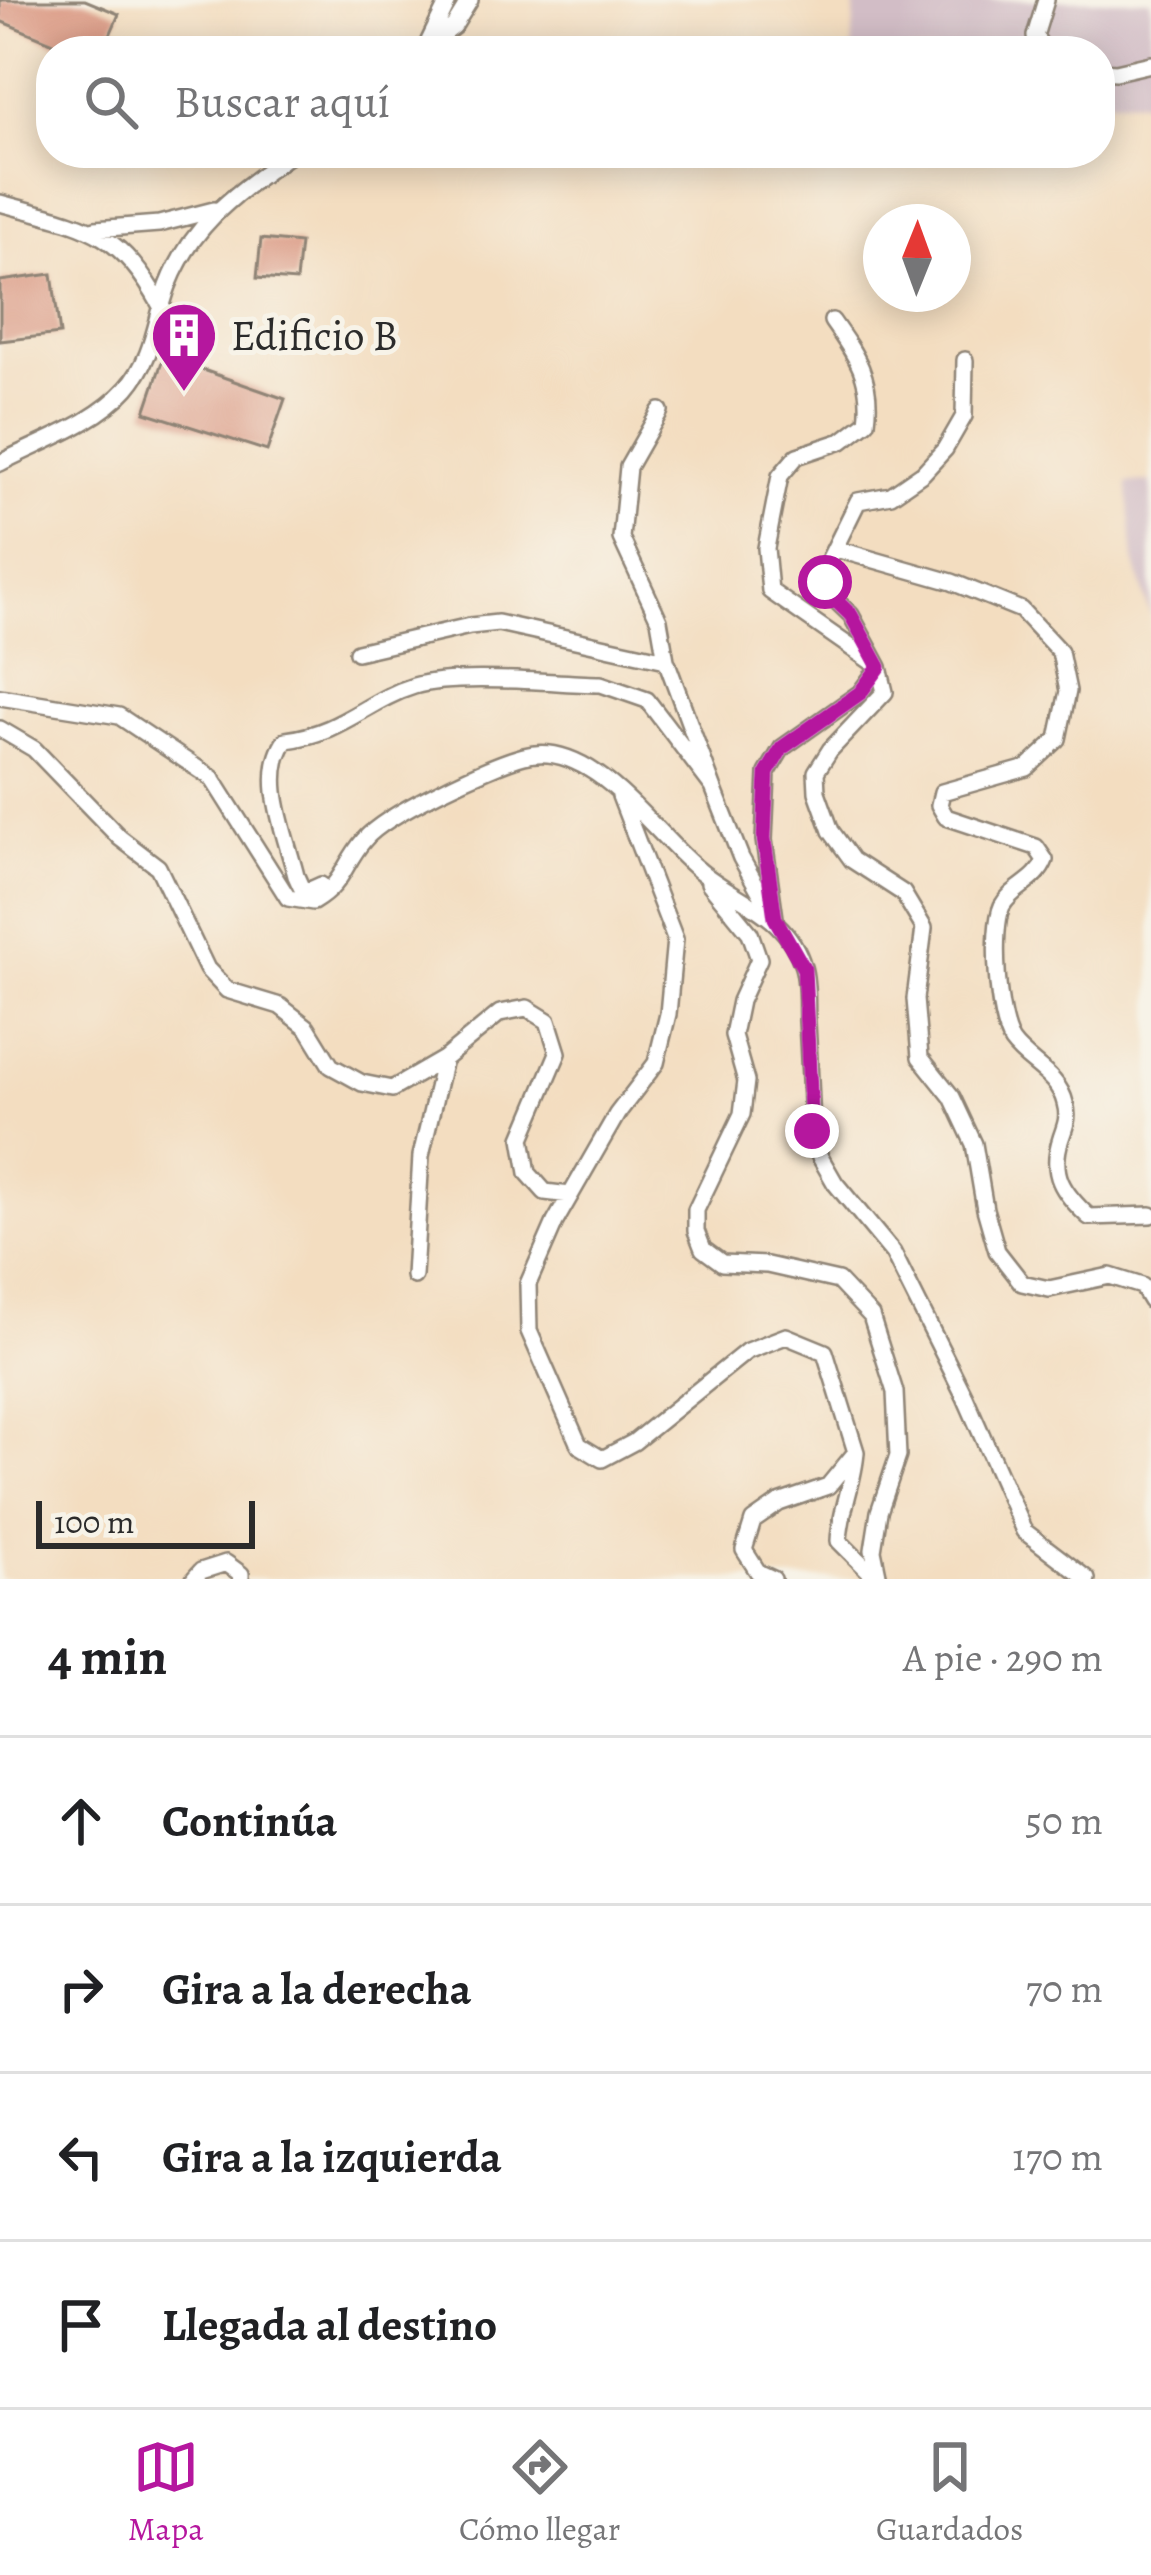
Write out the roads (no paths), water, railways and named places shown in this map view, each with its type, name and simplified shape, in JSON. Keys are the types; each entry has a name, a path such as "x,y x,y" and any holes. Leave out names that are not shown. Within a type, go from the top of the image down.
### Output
{"street":[{"path":"430,36 449,0"},
{"path":"441,36 454,26 470,0"},
{"path":"1035,36 1046,0"},
{"path":"1115,72 1151,64"},
{"path":"0,463 85,420 127,389 149,354 177,265 214,210 271,168"},
{"path":"0,203 95,230 112,240 142,272 161,306"},
{"path":"95,230 159,224 214,210"},
{"path":"832,321 862,364 870,400 867,422 842,441 797,456 780,476 766,548 770,591 879,667"},
{"path":"965,360 964,416 944,449 923,473 891,495 858,501 825,568 829,594 851,615 879,667 885,692 830,750 816,772 817,792 831,831 852,860 903,893 924,928 915,999 920,1057 952,1097 974,1144 997,1251 1022,1282 1049,1289 1109,1276 1142,1286 1151,1301"},
{"path":"660,411 628,467 622,538 659,620 666,660 741,858 804,969 812,1131 820,1157 892,1253 965,1397 1024,1531 1087,1579"},
{"path":"836,549 952,582 1021,610 1060,652 1068,692 1058,739 1027,769 942,791 939,805 946,817 1036,847 1045,860 1040,872 1003,904 997,933 998,980 1010,1040 1061,1089 1069,1117 1058,1149 1056,1178 1071,1200 1089,1217 1151,1215"},
{"path":"357,652 498,623 666,660"},
{"path":"775,918 764,839 767,773 782,748 860,693 879,667"},
{"path":"321,885 310,890 301,887 296,876 273,778 275,754 286,740 313,736 412,686 465,682 619,689 647,700 712,788"},
{"path":"0,697 118,716 212,778 288,898 313,902 341,879 364,839 400,813 528,754 574,760 619,792 699,870 750,933 758,959 740,1001 733,1035 746,1081 742,1114 696,1210 696,1231 703,1249 722,1263 767,1265 838,1281 871,1316 895,1392 898,1456 879,1512 873,1550 878,1579"},
{"path":"0,729 34,749 120,838 158,867 207,969 226,990 280,1006 307,1027 331,1066 362,1083 392,1089 444,1059 500,1012 527,1008 548,1021 557,1053 522,1138 528,1173 545,1192 570,1195"},
{"path":"619,792 675,939 668,1014 656,1063 617,1114 570,1195 528,1284 530,1331 579,1445 602,1460 634,1442 747,1351 786,1336 825,1352 856,1452 854,1486 839,1541 878,1579"},
{"path":"699,870 775,918"},
{"path":"415,1276 422,1156 444,1059"},
{"path":"772,1579 758,1572 744,1550 753,1521 779,1503 828,1486 856,1452"},
{"path":"194,1579 201,1571 226,1563 241,1579"}],"place":[{"name":"Edificio B","path":"184,394"}]}
